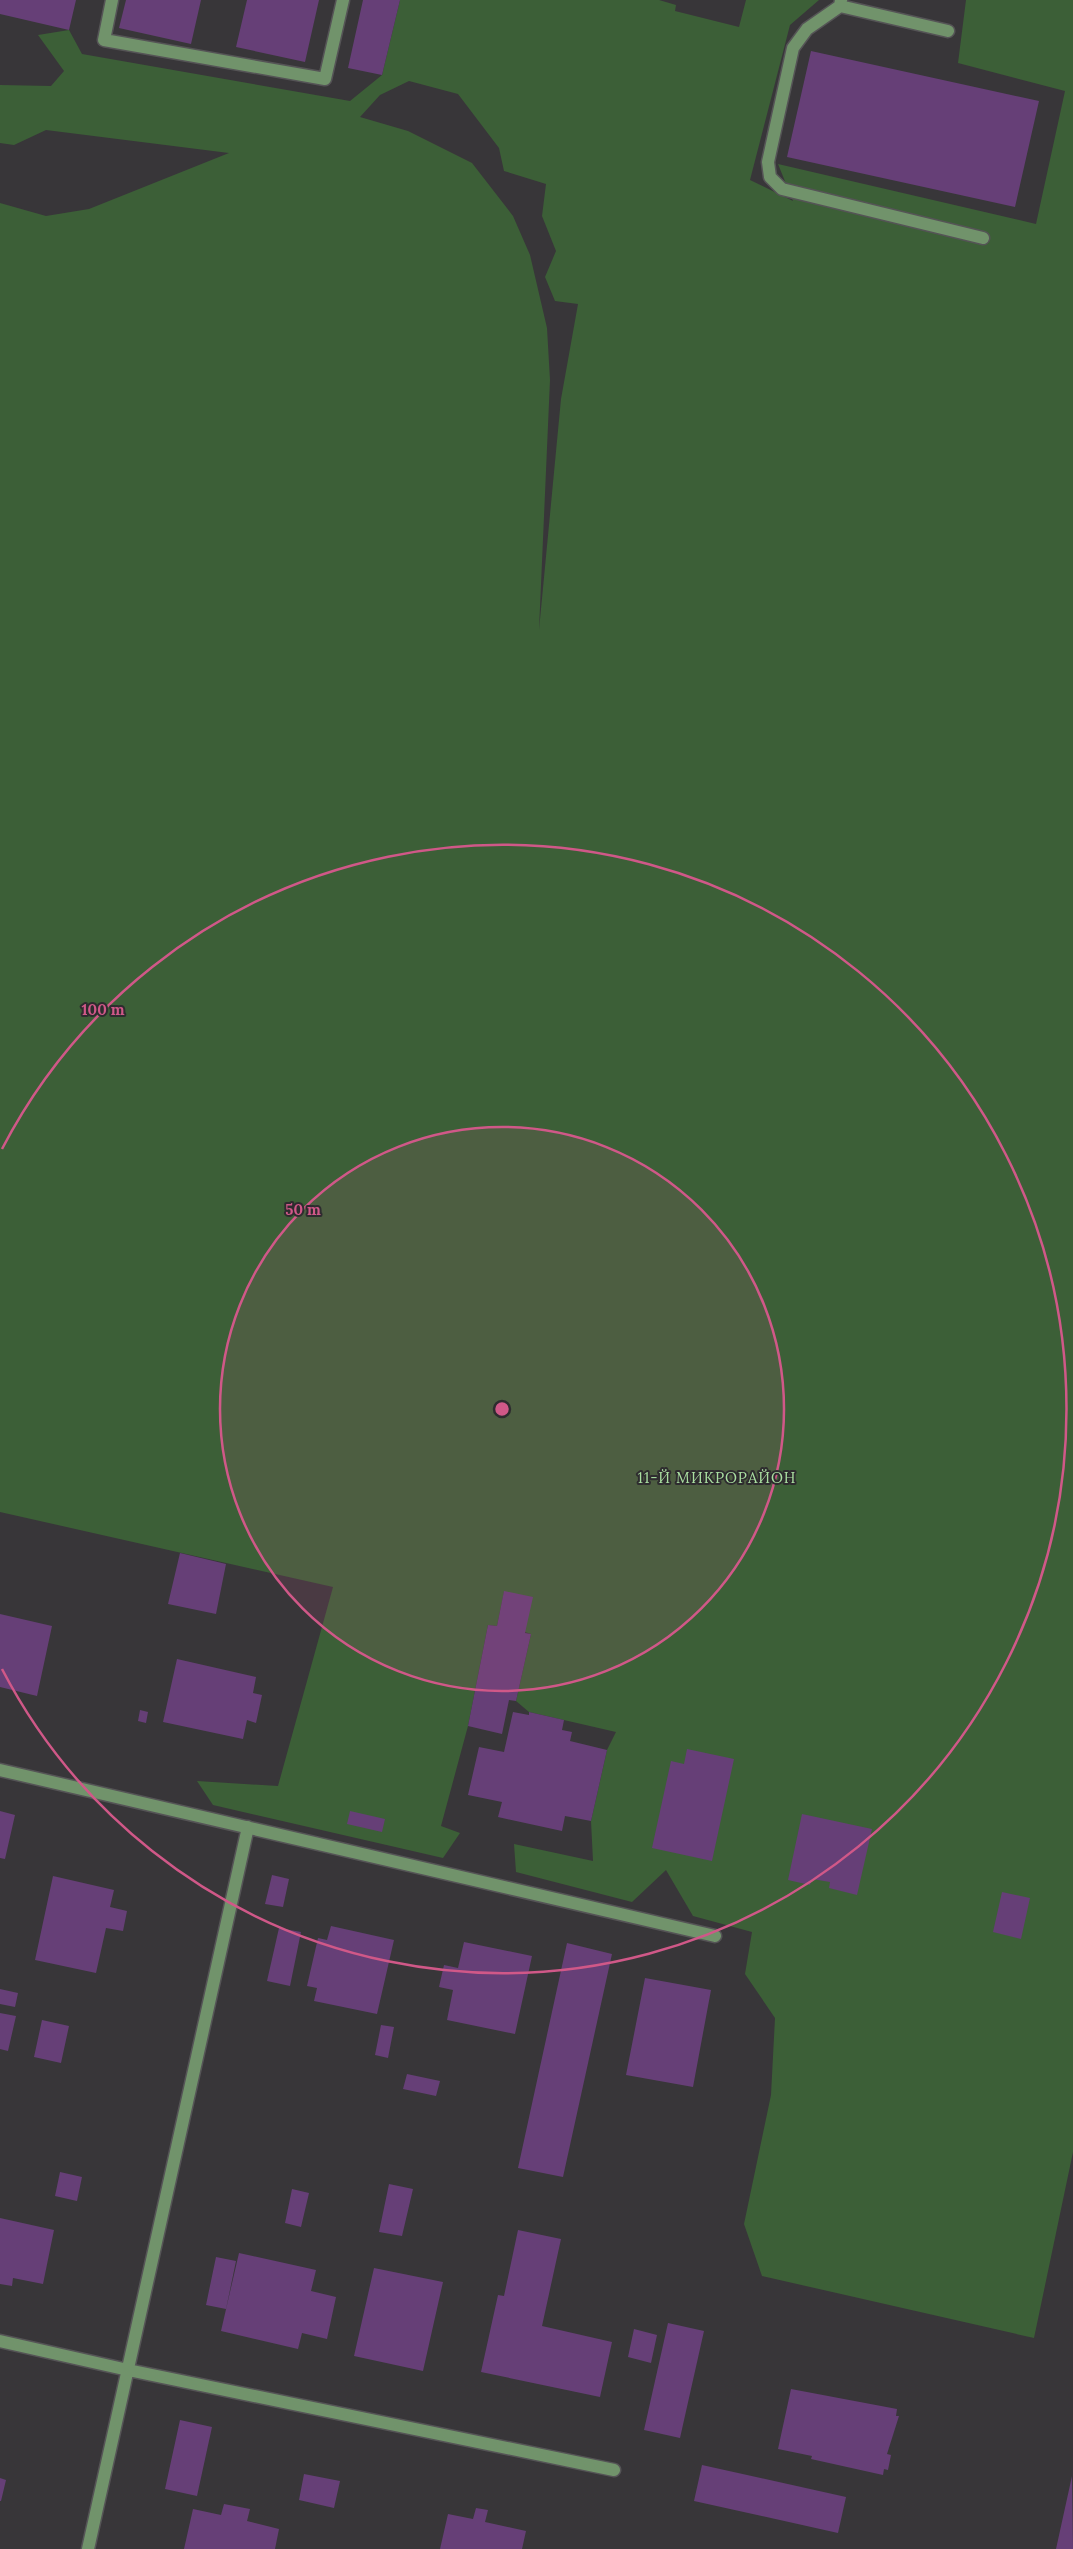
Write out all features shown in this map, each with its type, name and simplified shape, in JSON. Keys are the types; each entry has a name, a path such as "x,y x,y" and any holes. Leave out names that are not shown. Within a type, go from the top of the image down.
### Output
{"street":[{"path":"112,0 104,40 325,79 343,0"},
{"path":"948,30 840,3 807,29 793,48 768,162 770,177 782,189 983,238"},
{"path":"0,1770 715,1936"},
{"path":"88,2549 248,1827"},
{"path":"0,2341 128,2370 614,2470"}],"green space":[{"path":"400,0 659,0 676,5 675,11 739,27 746,0 819,0 790,25 750,180 793,201 778,164 1036,224 1065,91 958,63 966,0 1073,0 1073,2152 1034,2338 762,2276 744,2224 771,2095 775,2018 745,1974 752,1932 693,1916 666,1870 632,1902 516,1872 514,1844 593,1861 591,1821 607,1750 616,1732 529,1712 516,1701 531,1634 525,1632 504,1592 497,1626 488,1625 468,1726 441,1826 460,1833 443,1858 213,1805 197,1781 278,1786 333,1587 0,1512 0,203 46,216 89,209 229,153 46,130 14,145 0,143 0,85 51,86 64,71 38,35 69,30 82,54 350,101 382,75","holes":["409,81 458,94 499,148 504,171 546,184 542,216 556,251 545,277 555,301 578,304 561,399 539,630 550,380 547,328 530,255 513,216 472,163 408,131 360,117 380,95"]}],"building":[{"path":"0,0 76,0 69,30 0,14"},
{"path":"126,0 201,0 191,44 119,28"},
{"path":"247,0 319,0 305,62 236,47"},
{"path":"363,0 400,0 382,75 348,68"},
{"path":"811,51 1039,101 1015,207 787,157"},
{"path":"180,1553 226,1564 216,1614 168,1604"},
{"path":"504,1591 533,1597 525,1633 531,1634 516,1701 509,1700 502,1734 468,1726 488,1625 497,1626"},
{"path":"0,1614 52,1626 37,1696 0,1687"},
{"path":"177,1659 256,1677 253,1693 262,1695 256,1723 247,1720 243,1739 163,1722"},
{"path":"140,1710 148,1712 146,1723 138,1721"},
{"path":"513,1712 529,1715 529,1712 564,1720 562,1730 572,1732 570,1741 607,1750 591,1821 565,1816 562,1831 498,1817 502,1802 468,1795 479,1747 504,1752"},
{"path":"687,1749 734,1759 712,1861 652,1848 671,1761 684,1764"},
{"path":"0,1811 15,1815 5,1859 0,1858"},
{"path":"350,1811 385,1819 382,1832 347,1824"},
{"path":"802,1814 872,1829 857,1895 829,1888 830,1882 812,1879 810,1885 788,1880"},
{"path":"272,1875 289,1879 283,1907 265,1904"},
{"path":"53,1876 114,1890 110,1907 127,1911 123,1931 106,1928 96,1973 35,1960"},
{"path":"1002,1892 1030,1898 1021,1939 993,1932"},
{"path":"331,1926 394,1940 377,2014 314,2001 317,1988 307,1986 318,1938 327,1940"},
{"path":"279,1928 301,1932 290,1986 267,1981"},
{"path":"464,1942 532,1956 515,2034 447,2020 453,1990 439,1987 444,1965 458,1968"},
{"path":"567,1943 612,1954 563,2177 518,2168"},
{"path":"645,1978 711,1990 693,2087 626,2075"},
{"path":"0,1989 18,1993 15,2007 0,2004"},
{"path":"0,2013 16,2016 8,2051 0,2049"},
{"path":"42,2020 69,2026 61,2063 34,2057"},
{"path":"381,2025 394,2027 388,2058 375,2055"},
{"path":"407,2074 440,2081 436,2096 403,2089"},
{"path":"60,2172 82,2177 77,2201 55,2196"},
{"path":"389,2184 413,2189 402,2236 379,2232"},
{"path":"292,2189 309,2193 301,2227 285,2223"},
{"path":"0,2218 54,2230 43,2284 13,2278 12,2286 0,2284"},
{"path":"518,2230 561,2239 542,2326 612,2342 600,2397 481,2372 498,2295 504,2296"},
{"path":"239,2253 316,2270 311,2291 336,2297 327,2339 302,2333 298,2349 221,2331"},
{"path":"216,2257 236,2261 226,2309 206,2305"},
{"path":"374,2268 443,2282 423,2371 354,2356"},
{"path":"668,2323 704,2331 680,2438 644,2430"},
{"path":"634,2329 657,2335 651,2363 628,2357"},
{"path":"791,2389 897,2409 896,2416 899,2416 887,2454 891,2455 888,2470 884,2469 883,2475 811,2459 812,2456 778,2449"},
{"path":"180,2420 212,2427 197,2496 165,2489"},
{"path":"702,2465 846,2497 838,2533 694,2501"},
{"path":"304,2474 340,2481 334,2508 299,2500"},
{"path":"1072,2476 1073,2549 1056,2549"},
{"path":"0,2478 6,2480 1,2501 0,2501"},
{"path":"224,2504 250,2509 247,2521 279,2529 275,2549 184,2549 193,2509 221,2515"},
{"path":"476,2508 488,2510 485,2522 526,2531 522,2549 440,2549 448,2514 473,2519"}],"district":[{"name":"11-Й МИКРОРАЙОН","path":"717,1477"}]}
